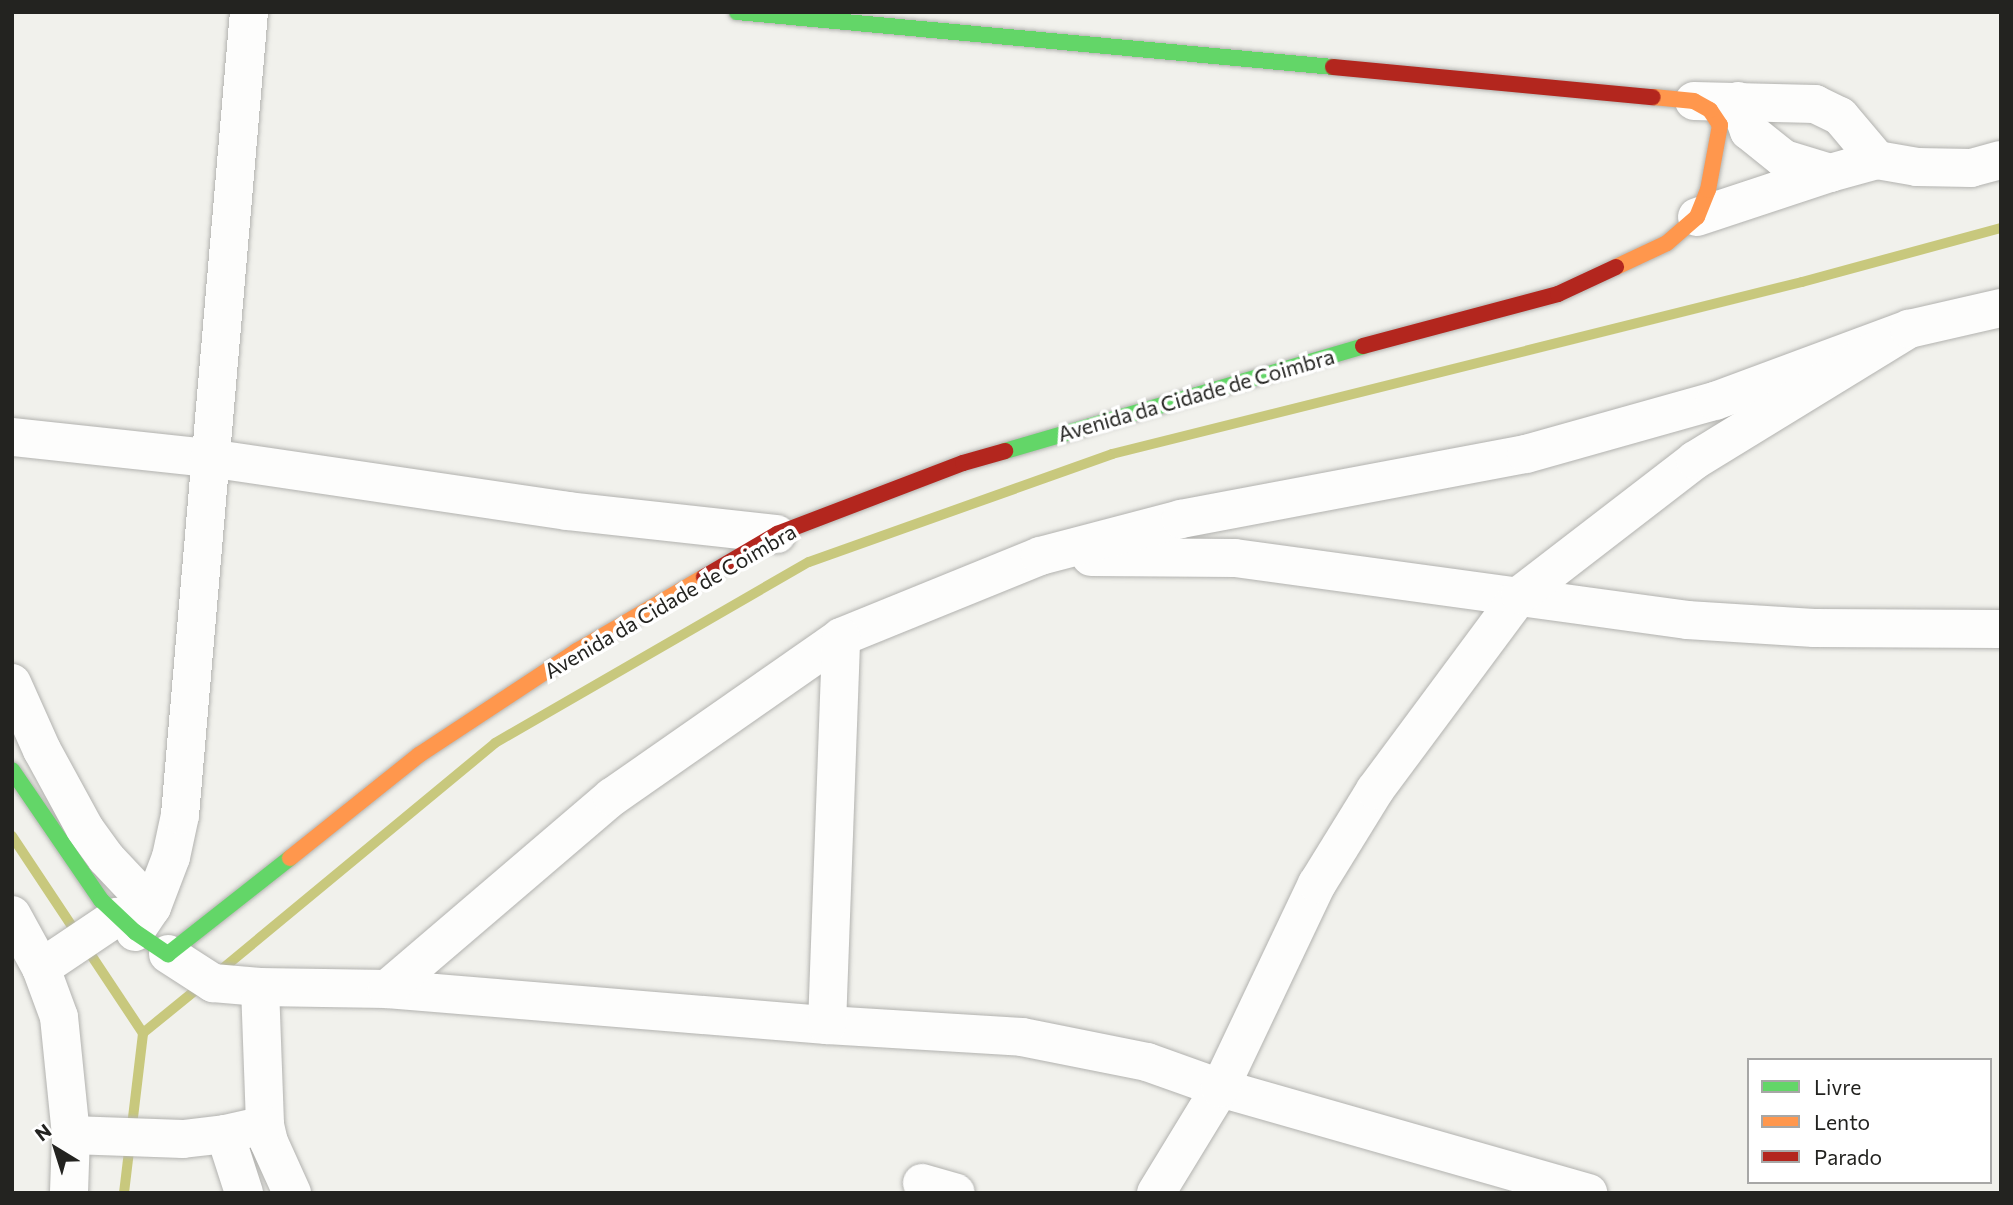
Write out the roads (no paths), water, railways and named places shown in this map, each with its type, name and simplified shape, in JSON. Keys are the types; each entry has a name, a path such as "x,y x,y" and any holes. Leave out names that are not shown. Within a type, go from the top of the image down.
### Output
{"street":[{"path":"51,961 126,921 171,857 180,815 248,12"},
{"path":"737,12 1694,101 1815,104 1840,116 1877,160"},
{"path":"1694,101 1710,110 1720,125 1708,190 1697,217"},
{"path":"1738,101 1749,131 1784,159 1830,173"},
{"path":"1697,217 1877,160 1917,167 1971,168 2001,160"},
{"name":"Avenida da Cidade de Coimbra","path":"168,954 419,755 578,651 777,534 963,463 1387,339 1558,294 1667,243 1697,217"},
{"path":"387,989 612,797 841,636 1040,556 1181,519 1526,454 1715,401 1909,328 2001,308"},
{"path":"1156,1193 1220,1088 1317,884 1375,790 1520,595 1695,460 1909,328"},
{"path":"12,437 209,458 567,512 777,534"},
{"path":"1040,556 1235,558 1688,620 1814,628 2001,629"},
{"path":"827,1025 841,636"},
{"path":"12,683 43,750 85,829 106,858 126,921"},
{"path":"12,771 101,901 168,954 213,983 260,987 387,989 827,1025 1022,1037 1147,1062 1220,1088 1588,1193"},
{"path":"12,915 51,961 66,1064 83,1135 69,1193"},
{"path":"260,987 265,1125 269,1142 292,1193"},
{"path":"83,1135 183,1139 225,1134 265,1125"},
{"path":"225,1134 244,1193"}],"waterway":[{"path":"216,974 495,743 809,562 1112,454 1802,282 2001,228"},
{"path":"12,836 143,1033"},
{"path":"143,1033 203,984"},
{"path":"124,1193 143,1033"}]}
